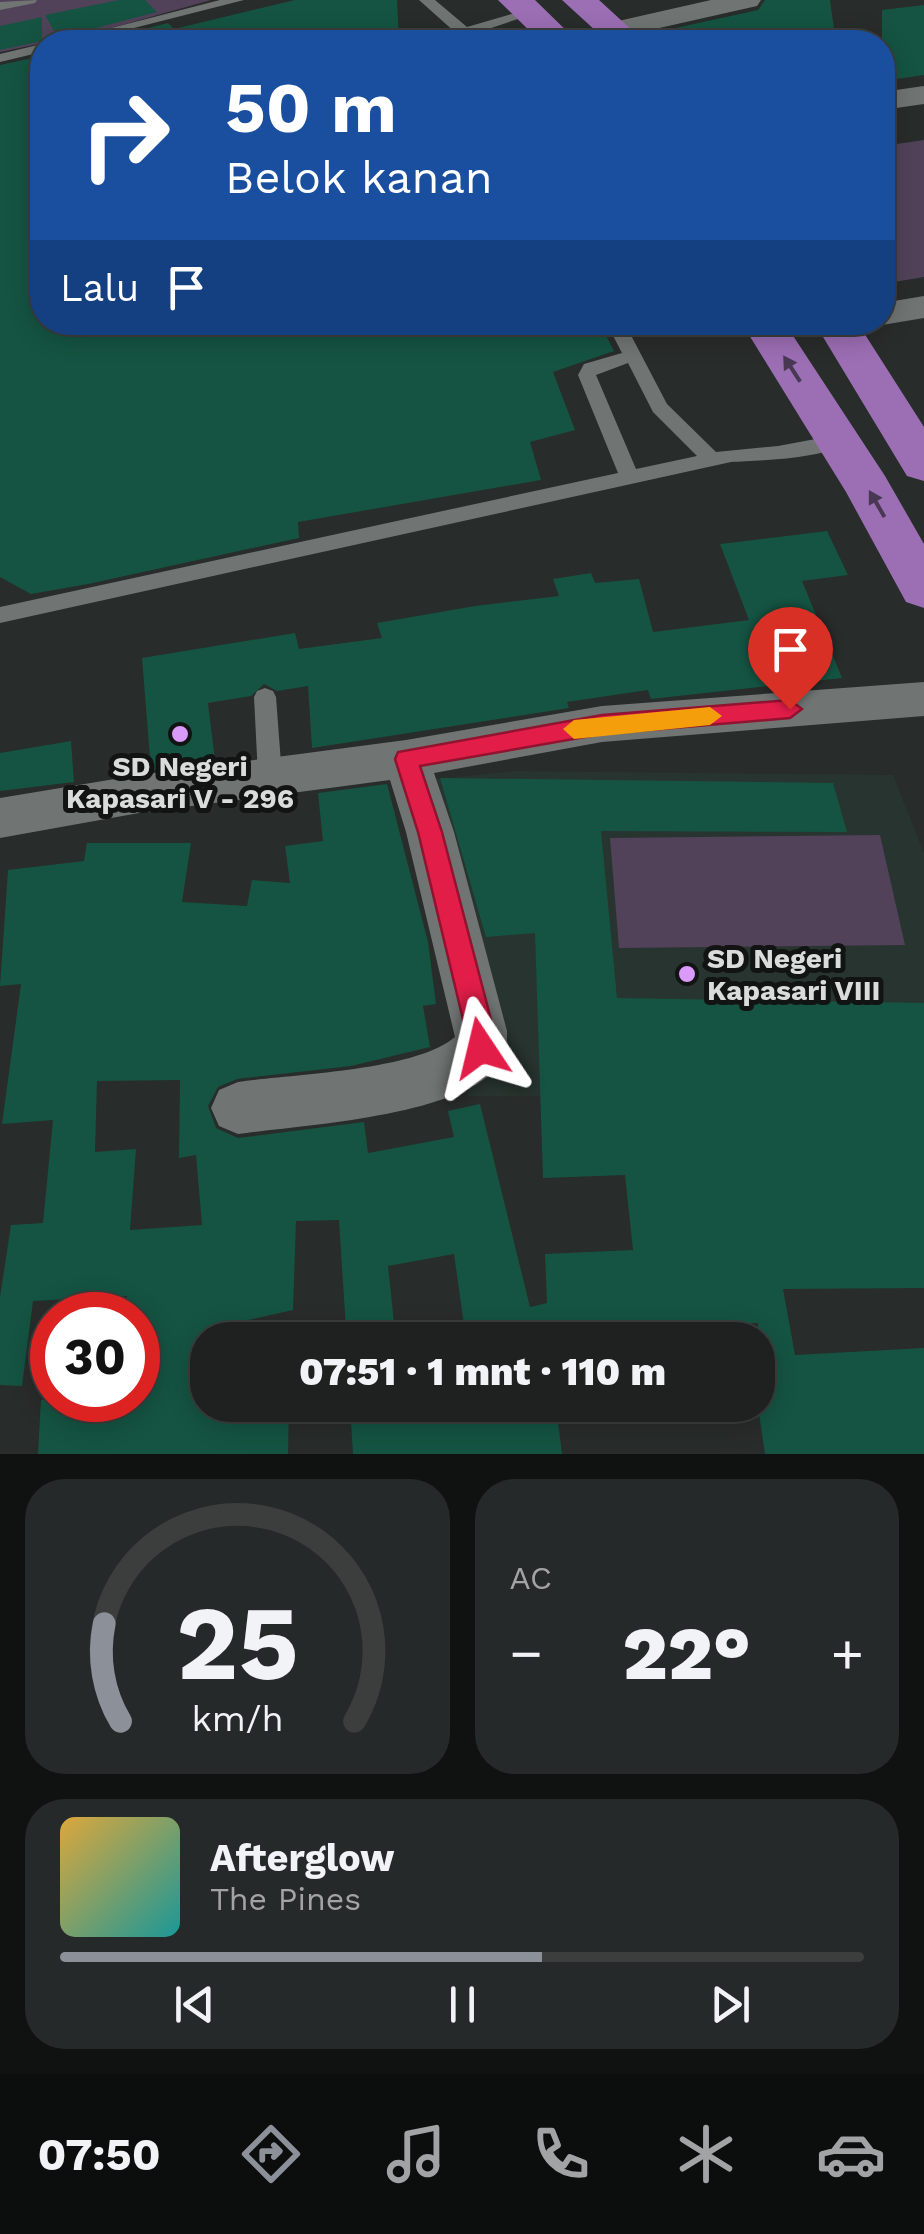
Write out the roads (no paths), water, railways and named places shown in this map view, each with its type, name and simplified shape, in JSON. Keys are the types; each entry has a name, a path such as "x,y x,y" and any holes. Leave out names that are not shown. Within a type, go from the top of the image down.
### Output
{"highway":[{"path":"579,0 615,30"},
{"path":"522,6 548,30"},
{"path":"770,335 924,589"},
{"path":"844,335 924,465"},
{"path":"830,428 889,404"}],"street":[{"path":"643,30 747,0"},
{"path":"895,99 924,95"},
{"path":"895,312 924,308"},
{"path":"0,818 406,759 602,724 924,699"},
{"path":"238,1108 408,1084 455,1070 481,1048 435,850 406,759"}],"lane":[{"path":"0,6 30,0"},
{"path":"114,30 238,0"},
{"path":"426,0 462,30"},
{"path":"482,30 522,6"},
{"path":"0,58 30,51"},
{"path":"622,335 660,408 722,457"},
{"path":"630,478 587,375 590,368 601,362 632,356"},
{"path":"0,615 722,457 778,453 830,428"},
{"path":"265,696 270,776"}],"place":[{"name":"SD Negeri Kapasari V - 296","path":"180,734"},
{"name":"SD Negeri Kapasari VIII","path":"687,974"}]}
